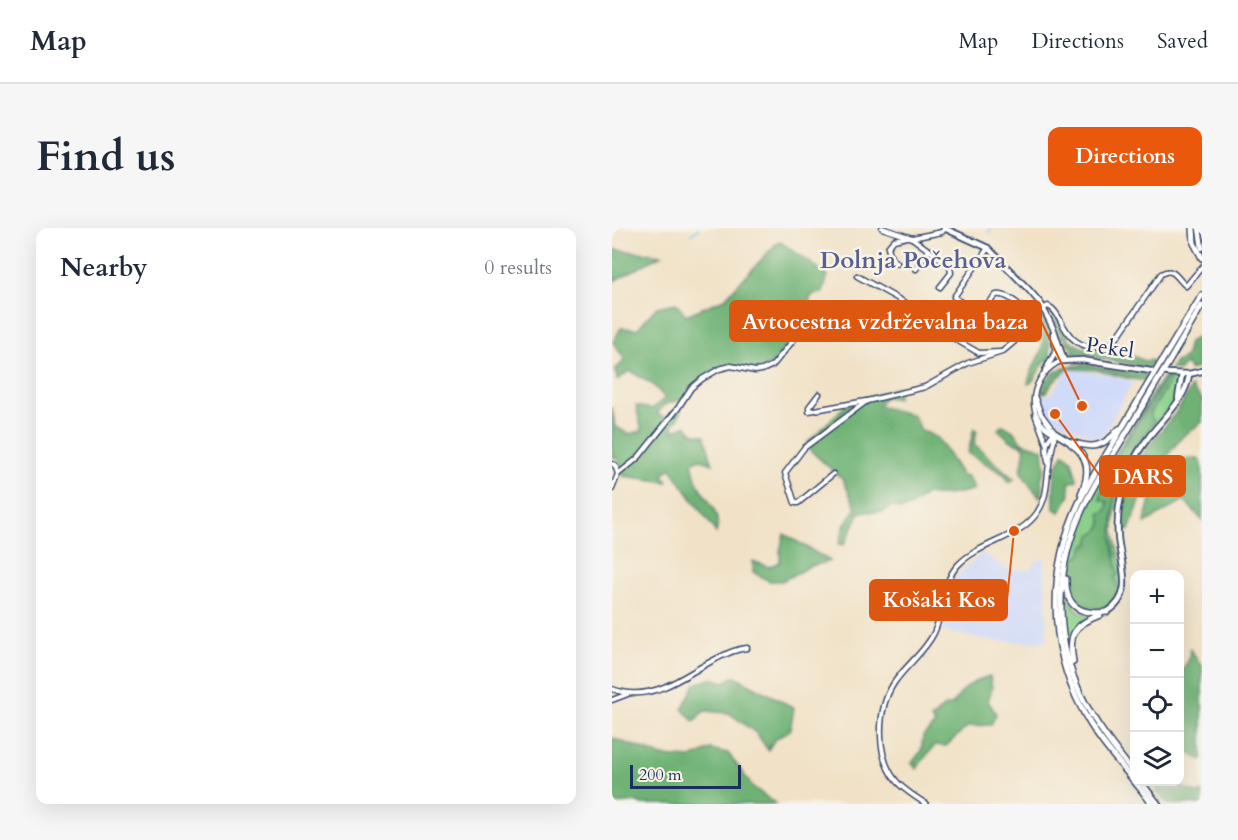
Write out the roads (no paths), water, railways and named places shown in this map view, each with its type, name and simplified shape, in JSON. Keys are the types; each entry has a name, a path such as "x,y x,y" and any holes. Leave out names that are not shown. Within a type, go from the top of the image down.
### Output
{"highway":[{"path":"1193,228 1194,243 1202,258"},
{"path":"1130,768 1099,728 1075,682 1062,627 1061,593 1068,549 1090,494 1200,304 1202,294"},
{"path":"1080,501 1126,422 1200,304"},
{"path":"1068,441 1085,446 1100,445 1110,439 1126,422"},
{"path":"1068,441 1081,452 1087,464 1086,479 1061,553 1056,581 1057,628 1063,663 1083,711 1107,748 1152,804"},
{"path":"1068,549 1066,589 1071,602 1084,612 1107,612"},
{"path":"1075,682 1070,646 1072,637 1088,620 1107,612"},
{"path":"1144,786 1158,804"}],"main road":[{"path":"944,228 988,248 1003,261 1052,325 1063,361"},
{"path":"1199,228 1202,248"},
{"path":"1052,325 1058,357 1063,361"},
{"path":"1045,371 1053,359 1056,347"},
{"name":"Pekel","path":"1063,361 1082,360 1151,371"},
{"path":"1167,373 1189,374 1202,371"},
{"path":"1177,401 1182,374"},
{"path":"1107,612 1118,603 1124,591 1117,527 1123,487 1139,452 1186,389 1189,374"},
{"path":"1055,434 1068,441"}],"street":[{"path":"882,228 910,238 951,268 951,273 940,287"},
{"path":"897,263 891,257 888,247 894,240 942,232 944,228"},
{"path":"988,248 954,297 978,315 994,297 998,294 1003,295 1032,315"},
{"path":"916,269 928,250"},
{"path":"819,394 809,407 809,411 867,401 925,387 968,363 1002,352 1014,342 1032,315 1048,306 1052,308 1078,343 1095,347 1106,346 1114,342 1161,274 1167,271 1174,273 1186,286 1202,267"},
{"path":"857,276 911,306 927,322 979,354 1002,352"},
{"path":"612,489 618,474 639,458 691,388 719,369 731,366 755,371 768,367 800,332 813,322 827,316 841,315 887,321 927,322"},
{"path":"1048,466 1047,444 1036,418 1035,398 1037,385 1045,371 1063,361"},
{"path":"926,804 897,782 885,760 882,726 888,693 933,635 947,586 957,566 974,552 1023,526 1037,513 1045,499 1048,466 1055,434 1041,414 1035,398"},
{"path":"833,474 798,503 795,503 785,473 804,448 867,401"},
{"path":"1035,410 1043,424 1055,434"},
{"path":"1047,444 1049,438 1055,434"},
{"path":"612,464 615,465 618,474"},
{"path":"612,700 629,694 662,688 696,668 737,649 747,648"},
{"path":"612,689 629,694"}],"waterway":[{"path":"691,235 699,228"},
{"path":"989,233 991,228"}],"place":[{"name":"Avtocestna vzdrževalna baza","path":"1082,406"},
{"name":"DARS","path":"1055,414"},
{"name":"Košaki Kos","path":"1014,531"}],"district":[{"name":"Dolnja Počehova","path":"913,260"}]}
